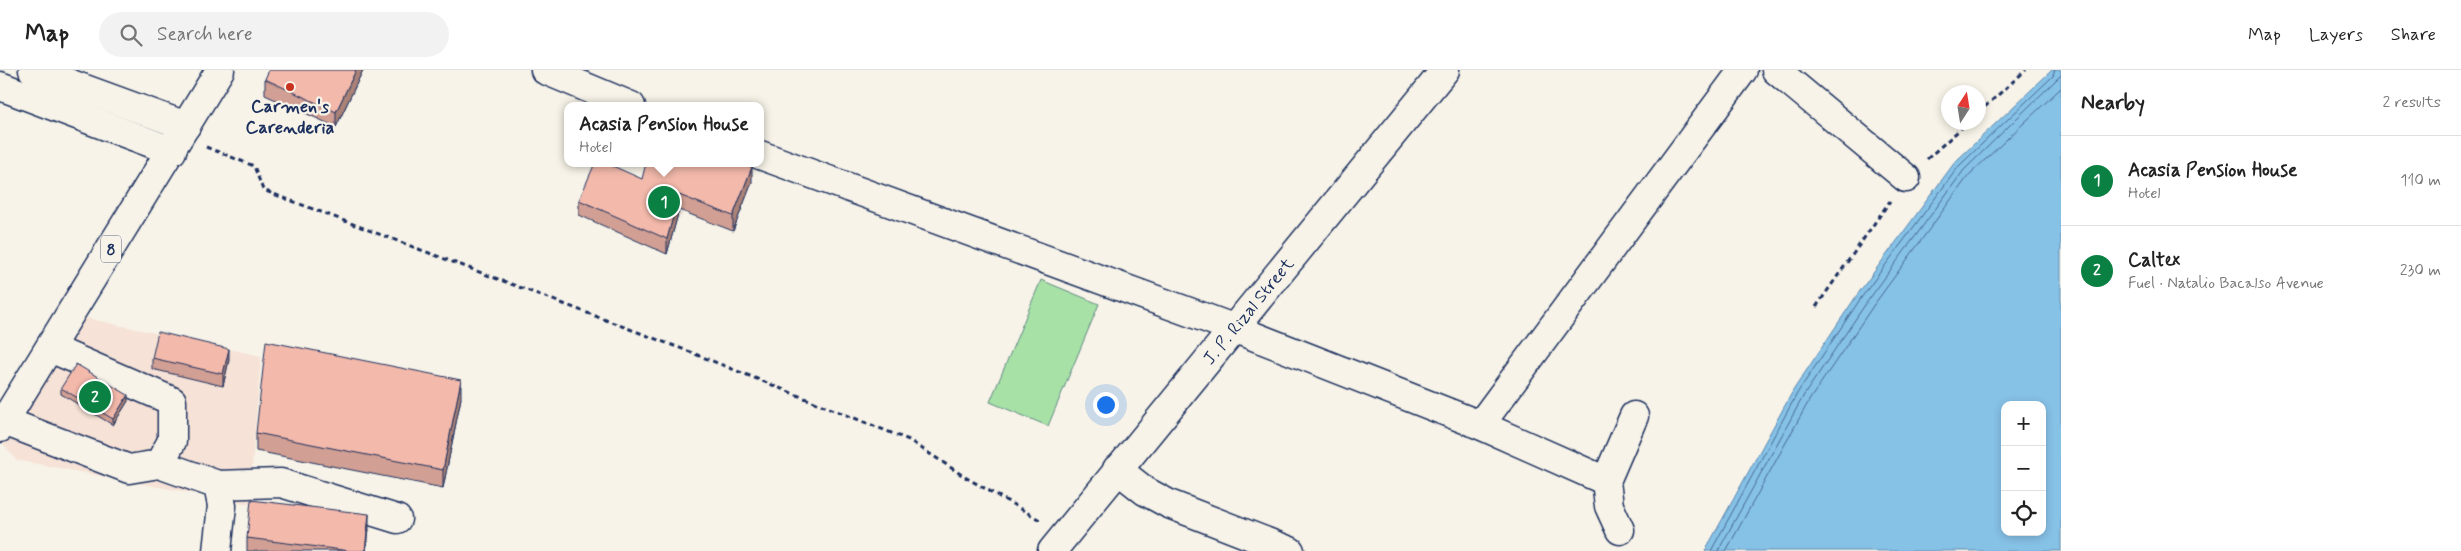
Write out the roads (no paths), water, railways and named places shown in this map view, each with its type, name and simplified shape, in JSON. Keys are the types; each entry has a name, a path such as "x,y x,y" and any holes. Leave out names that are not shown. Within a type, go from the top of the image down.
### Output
{"main road":[{"path":"33,70 179,138"},
{"name":"8","path":"2,424 220,70"},
{"path":"545,70 621,102"},
{"name":"J. P. Rizal Street","path":"1058,543 1445,70"},
{"path":"1480,425 1743,70"},
{"path":"1776,70 1906,178"},
{"path":"0,86 179,138"},
{"path":"764,156 1233,328 1480,425 1606,481"},
{"path":"50,348 172,401 172,441 159,464"},
{"path":"1620,530 1609,506 1606,481 1634,416"},
{"path":"2,424 129,469 159,464 218,485 281,483 398,519"},
{"path":"1117,469 1146,491 1169,504 1290,551"},
{"path":"218,485 222,506 218,551"}],"water":[{"path":"2052,70 2061,70 2061,551 1705,551 1794,389 1857,295 1955,162"}],"place":[{"name":"Carmen's Carenderia","path":"290,87"},
{"name":"Acasia Pension House","path":"664,202"},
{"name":"Caltex","path":"95,397"}]}
